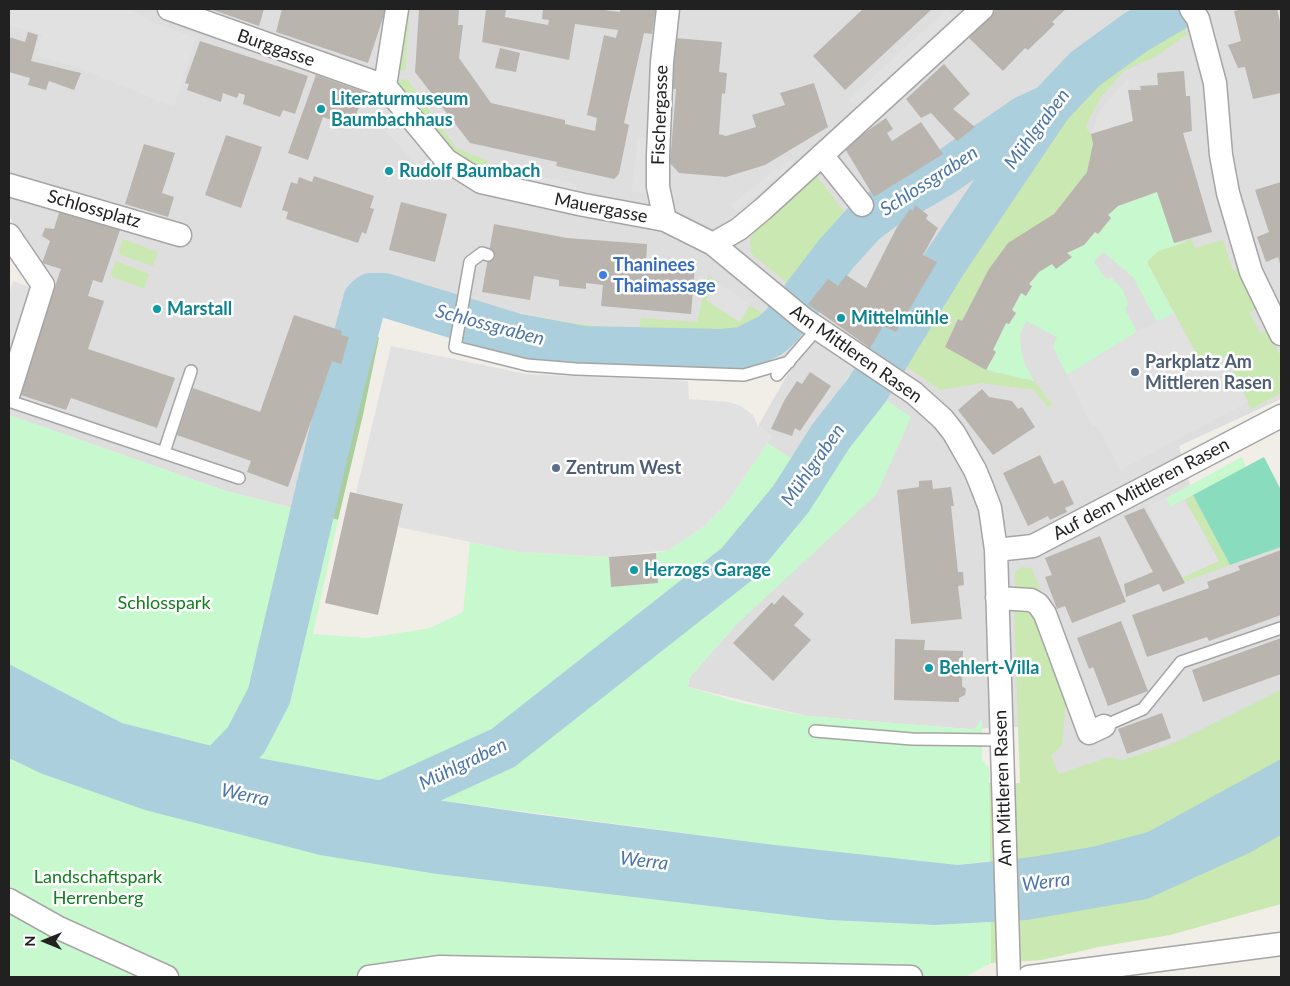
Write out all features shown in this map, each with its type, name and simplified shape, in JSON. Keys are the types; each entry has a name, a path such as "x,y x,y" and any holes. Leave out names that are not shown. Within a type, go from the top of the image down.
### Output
{"street":[{"name":"Burggasse","path":"169,9 385,86"},
{"path":"385,86 398,9"},
{"name":"Fischergasse","path":"664,220 658,187 658,155 662,62 668,9"},
{"path":"713,244 739,228 764,209 982,9"},
{"path":"1194,14 1215,83 1221,155 1228,193 1251,272 1281,334"},
{"name":"Mauergasse","path":"385,86 446,160 481,182 584,206 664,220 713,244"},
{"path":"822,155 862,205"},
{"name":"Schlossplatz","path":"9,184 180,235"},
{"path":"9,234 43,285 9,393"},
{"name":"Am Mittleren Rasen","path":"713,244 812,324 902,383 942,418 954,433 976,470 990,508 996,550 1009,977"},
{"name":"Auf dem Mittleren Rasen","path":"996,550 1033,546 1281,416"},
{"path":"998,598 1031,600 1038,604 1045,614 1089,733 1104,726"},
{"path":"9,900 59,928 168,977"},
{"path":"1029,977 1281,944"},
{"path":"369,977 440,968 911,977"}],"lane":[{"path":"488,255 482,253 470,262 455,347 527,365 744,375 789,362"},
{"path":"777,375 789,362 812,324"},
{"path":"164,452 191,371"},
{"path":"9,401 239,478"},
{"path":"1104,726 1143,709 1181,662 1281,628"},
{"path":"815,731 912,739 1003,750"}],"shaded area":[{"path":"9,9 1281,9 1281,399 1179,446 1193,495 1230,565 1281,547 1281,700 1101,778 1058,774 1019,759 1018,727 968,729 807,716 688,687 689,678 735,626 849,375 796,462 767,443 772,436 758,426 789,372 733,334 639,331 565,322 447,299 359,276 300,510 226,491 9,415 9,398 46,277 9,216"},
{"path":"9,9 130,9 156,24 196,38 174,107 76,67 36,55 42,34 9,25"},
{"path":"947,9 959,20 860,111 849,99"},
{"path":"1128,78 1130,111 1132,111 1133,121 1091,134 1101,109"},
{"path":"396,121 428,154 417,165 385,131"},
{"path":"638,137 652,139 645,193 631,192"},
{"path":"789,159 794,165 736,211 730,205"},
{"path":"503,167 573,183 582,195 500,177"},
{"path":"13,281 32,288 9,356 9,294"},
{"path":"718,282 750,305 739,322 706,300"},
{"path":"1174,313 1204,368 1226,356 1248,402 1120,470 1097,425 1092,427 1067,375 1137,332"},
{"name":"Zentrum West","path":"391,346 526,374 688,381 689,399 729,402 741,406 753,415 758,426 772,436 726,504 704,526 669,550 609,557 519,552 398,527 403,504 356,493"},
{"path":"1166,498 1170,507 1185,500 1219,561 1183,577 1146,507"}],"green space":[{"path":"402,9 410,9 405,71 392,72"},
{"path":"1174,13 1188,34 1157,56 1124,71 1101,97 1086,128 1091,134 1093,144 1087,172 1054,214 989,269 962,321 957,320 945,346 986,370 1034,381 1053,405 1048,407 1034,390 982,383 940,390 894,358 965,237 1032,143 1090,71"},
{"path":"407,79 456,148 488,161 482,171 449,152 394,81"},
{"path":"816,175 848,217 856,212 861,217 798,292 751,253 750,238 761,224"},
{"path":"1157,192 1174,243 1187,242 1158,251 1147,262 1174,313 1157,322 1133,277 1103,252 1094,262 1106,279 1112,278 1123,290 1128,304 1125,309 1137,332 1067,375 1053,347 1057,337 1026,321 1020,335 1021,349 1024,362 1034,381 986,370 996,352 993,350 1006,323 1009,324 1016,313 1012,310 1021,293 1026,296 1032,286 1029,284 1039,272 1052,264 1071,257 1067,253 1084,245 1095,232 1099,234 1111,218 1108,215 1118,206"},
{"path":"1191,238 1195,248 1223,240 1233,271 1240,269 1257,309 1249,312 1260,333 1267,330 1281,357 1281,376 1279,377 1281,393 1251,409 1226,357 1204,368 1147,262 1158,251 1186,242 1185,240"},
{"path":"123,239 158,252 153,266 118,254"},
{"path":"116,261 149,274 144,289 110,276"},
{"path":"708,275 718,282 707,300 739,322 750,305 794,336 778,354 740,365 574,361 529,356 464,341 470,298 510,312 565,322 639,331 641,318 697,322"},
{"path":"366,326 372,329 379,338 338,520 317,514"},
{"name":"Schlosspark","path":"849,375 911,417 877,494 735,626 689,678 688,687 741,703 807,716 968,729 974,729 982,719 982,760 989,768 990,861 958,865 775,845 437,800 389,782 259,758 122,723 9,664 9,415 226,491 338,520 313,634 368,638 430,628 463,612 470,542 519,552 609,557 611,587 658,583 656,553 669,550 704,526 726,504 767,443 797,462"},
{"path":"1242,457 1246,467 1170,507 1166,498"},
{"path":"1264,457 1281,490 1281,547 1230,565 1193,495"},
{"path":"1193,495 1230,565 1184,582 1183,577 1219,561 1185,500"},
{"path":"1022,567 1031,568 1047,604 1015,588 1015,572"},
{"path":"1014,608 1032,613 1067,693 1062,745 1051,756 1059,774 1109,757 1122,760 1172,744 1281,690 1281,904 1170,935 1099,947 1042,960 991,963 989,783 1020,783"},
{"name":"Landschaftspark Herrenberg","path":"9,758 40,773 437,874 829,920 935,925 991,922 991,963 965,977 9,977"}],"water":[{"name":"Werra","path":"9,664 122,723 259,758 389,782 437,800 534,814 775,845 958,865 1032,857 1092,847 1148,832 1281,759 1281,835 1249,853 1147,899 1027,920 935,925 829,920 437,874 320,855 145,810 40,773 9,758"}],"building":[{"path":"210,9 264,9 259,26"},
{"path":"282,9 386,9 368,63 276,32"},
{"path":"419,9 459,9 458,25 463,25 459,58 491,103 565,120 565,124 595,131 597,118 587,115 604,35 616,38 618,30 575,24 569,60 482,42 486,9 506,9 505,17 548,25 549,20 542,19 543,9 596,9 620,12 620,9 656,9 652,34 644,33 624,123 629,125 619,174 614,179 556,166 557,162 470,143 415,72"},
{"path":"863,9 932,9 845,90 813,56"},
{"path":"996,9 1066,9 1052,22 1055,24 1028,50 1025,48 1003,71 968,37"},
{"path":"1243,9 1277,9 1281,26 1281,93 1253,99 1245,67 1238,68 1228,45 1241,41 1234,11"},
{"path":"28,32 38,35 31,61 81,73 74,90 49,81 46,90 28,85 30,78 9,72 9,37 25,42"},
{"path":"675,38 722,42 719,72 727,73 725,94 722,93 719,134 726,136 756,127 752,115 785,105 780,93 814,83 828,127 765,165 726,177 679,173 670,163 676,89 671,89"},
{"path":"200,41 308,76 295,114 283,110 280,117 243,104 245,95 239,93 237,98 223,93 221,102 187,90 189,84 185,83"},
{"path":"500,48 520,53 516,72 495,68"},
{"path":"944,64 970,94 953,109 975,127 957,141 931,113 921,118 906,99"},
{"path":"1184,71 1186,96 1190,96 1192,131 1183,133 1212,232 1174,243 1157,192 1118,206 1108,215 1111,218 1098,234 1095,232 1084,245 1067,253 1072,257 1056,269 1052,264 1039,272 1029,284 1032,286 1026,296 1021,293 1012,310 1016,313 1009,324 1006,323 993,350 996,352 986,370 945,347 958,319 962,321 989,269 1008,243 1054,214 1087,172 1093,144 1091,134 1133,121 1128,90 1141,90 1140,86 1158,85 1157,73"},
{"path":"316,75 364,92 352,127 323,117 308,160 288,153"},
{"path":"886,118 893,129 887,133 892,141 921,122 943,154 874,197 844,147"},
{"path":"226,135 262,147 241,208 205,195"},
{"path":"144,144 175,153 162,193 174,197 168,217 125,204"},
{"path":"314,176 374,196 370,208 374,209 366,234 362,232 358,243 286,219 288,212 282,210 291,182 297,184 299,177 312,182"},
{"path":"1281,182 1281,267 1278,257 1266,262 1257,237 1269,232 1255,190"},
{"path":"401,202 447,214 435,262 389,250"},
{"path":"915,205 928,215 926,219 938,228 923,255 937,262 896,332 883,326 870,348 808,304 828,279 838,286 846,275 866,288 896,229 910,209 913,211"},
{"path":"61,206 121,227 102,283 93,280 88,296 104,301 88,349 175,378 157,428 71,398 66,410 18,394 61,269 42,263 50,241 42,236 45,228 54,229"},
{"path":"494,224 567,238 647,244 646,263 695,266 691,314 601,306 603,285 586,283 586,289 559,286 559,280 534,276 530,300 482,292"},
{"path":"294,315 342,331 341,335 349,337 341,364 332,361 288,487 247,472 251,461 177,435 193,388 260,412"},
{"path":"810,372 831,386 800,431 795,428 792,436 771,429 784,401 797,381 802,384"},
{"path":"982,389 989,397 1012,401 1018,409 1022,407 1035,427 993,455 958,410"},
{"path":"1040,455 1054,484 1063,480 1074,504 1065,508 1067,512 1050,520 1048,516 1028,526 1003,473"},
{"path":"932,480 933,489 951,487 954,506 951,506 958,572 963,572 964,585 958,586 962,619 911,624 897,490 919,487 919,481"},
{"path":"350,492 403,504 378,615 325,603"},
{"path":"1144,508 1185,583 1163,592 1159,584 1126,597 1124,584 1153,572 1124,516"},
{"path":"1100,536 1126,602 1072,623 1065,606 1057,609 1045,577 1052,575 1045,558"},
{"path":"1281,550 1281,615 1209,641 1207,637 1147,657 1132,615 1209,588 1207,582 1240,570 1238,566"},
{"name":"Herzogs Garage","path":"656,553 658,583 611,587 609,557"},
{"path":"783,595 804,614 794,625 811,640 773,681 733,643 772,602 774,605"},
{"path":"1121,621 1148,691 1108,706 1093,667 1089,669 1077,638"},
{"path":"1281,638 1281,674 1203,702 1192,670"},
{"name":"Behlert-Villa","path":"895,639 925,640 924,650 963,651 962,686 966,689 965,695 959,698 959,702 894,700"},
{"path":"1162,713 1171,738 1127,754 1118,729"}],"waterway":[{"name":"Mühlgraben","path":"356,815 503,748 737,564 791,499 831,436 867,390 944,264 1050,106 1085,69 1136,32 1175,9"},
{"name":"Schlossgraben","path":"202,786 246,740 269,696 342,386 365,300 371,295 384,295 515,335 584,348 722,351 743,349 771,335 781,326 836,254 864,223 881,210 940,176 1026,117 1050,106"}],"place":[{"name":"Literaturmuseum Baumbachhaus","path":"321,109"},
{"name":"Rudolf Baumbach","path":"389,171"},
{"name":"Thaninees Thaimassage","path":"603,275"},
{"name":"Marstall","path":"157,309"},
{"name":"Mittelmühle","path":"841,318"},
{"name":"Parkplatz Am Mittleren Rasen","path":"1135,372"},
{"name":"Zentrum West","path":"556,468"},
{"name":"Herzogs Garage","path":"634,570"},
{"name":"Behlert-Villa","path":"929,668"}]}
